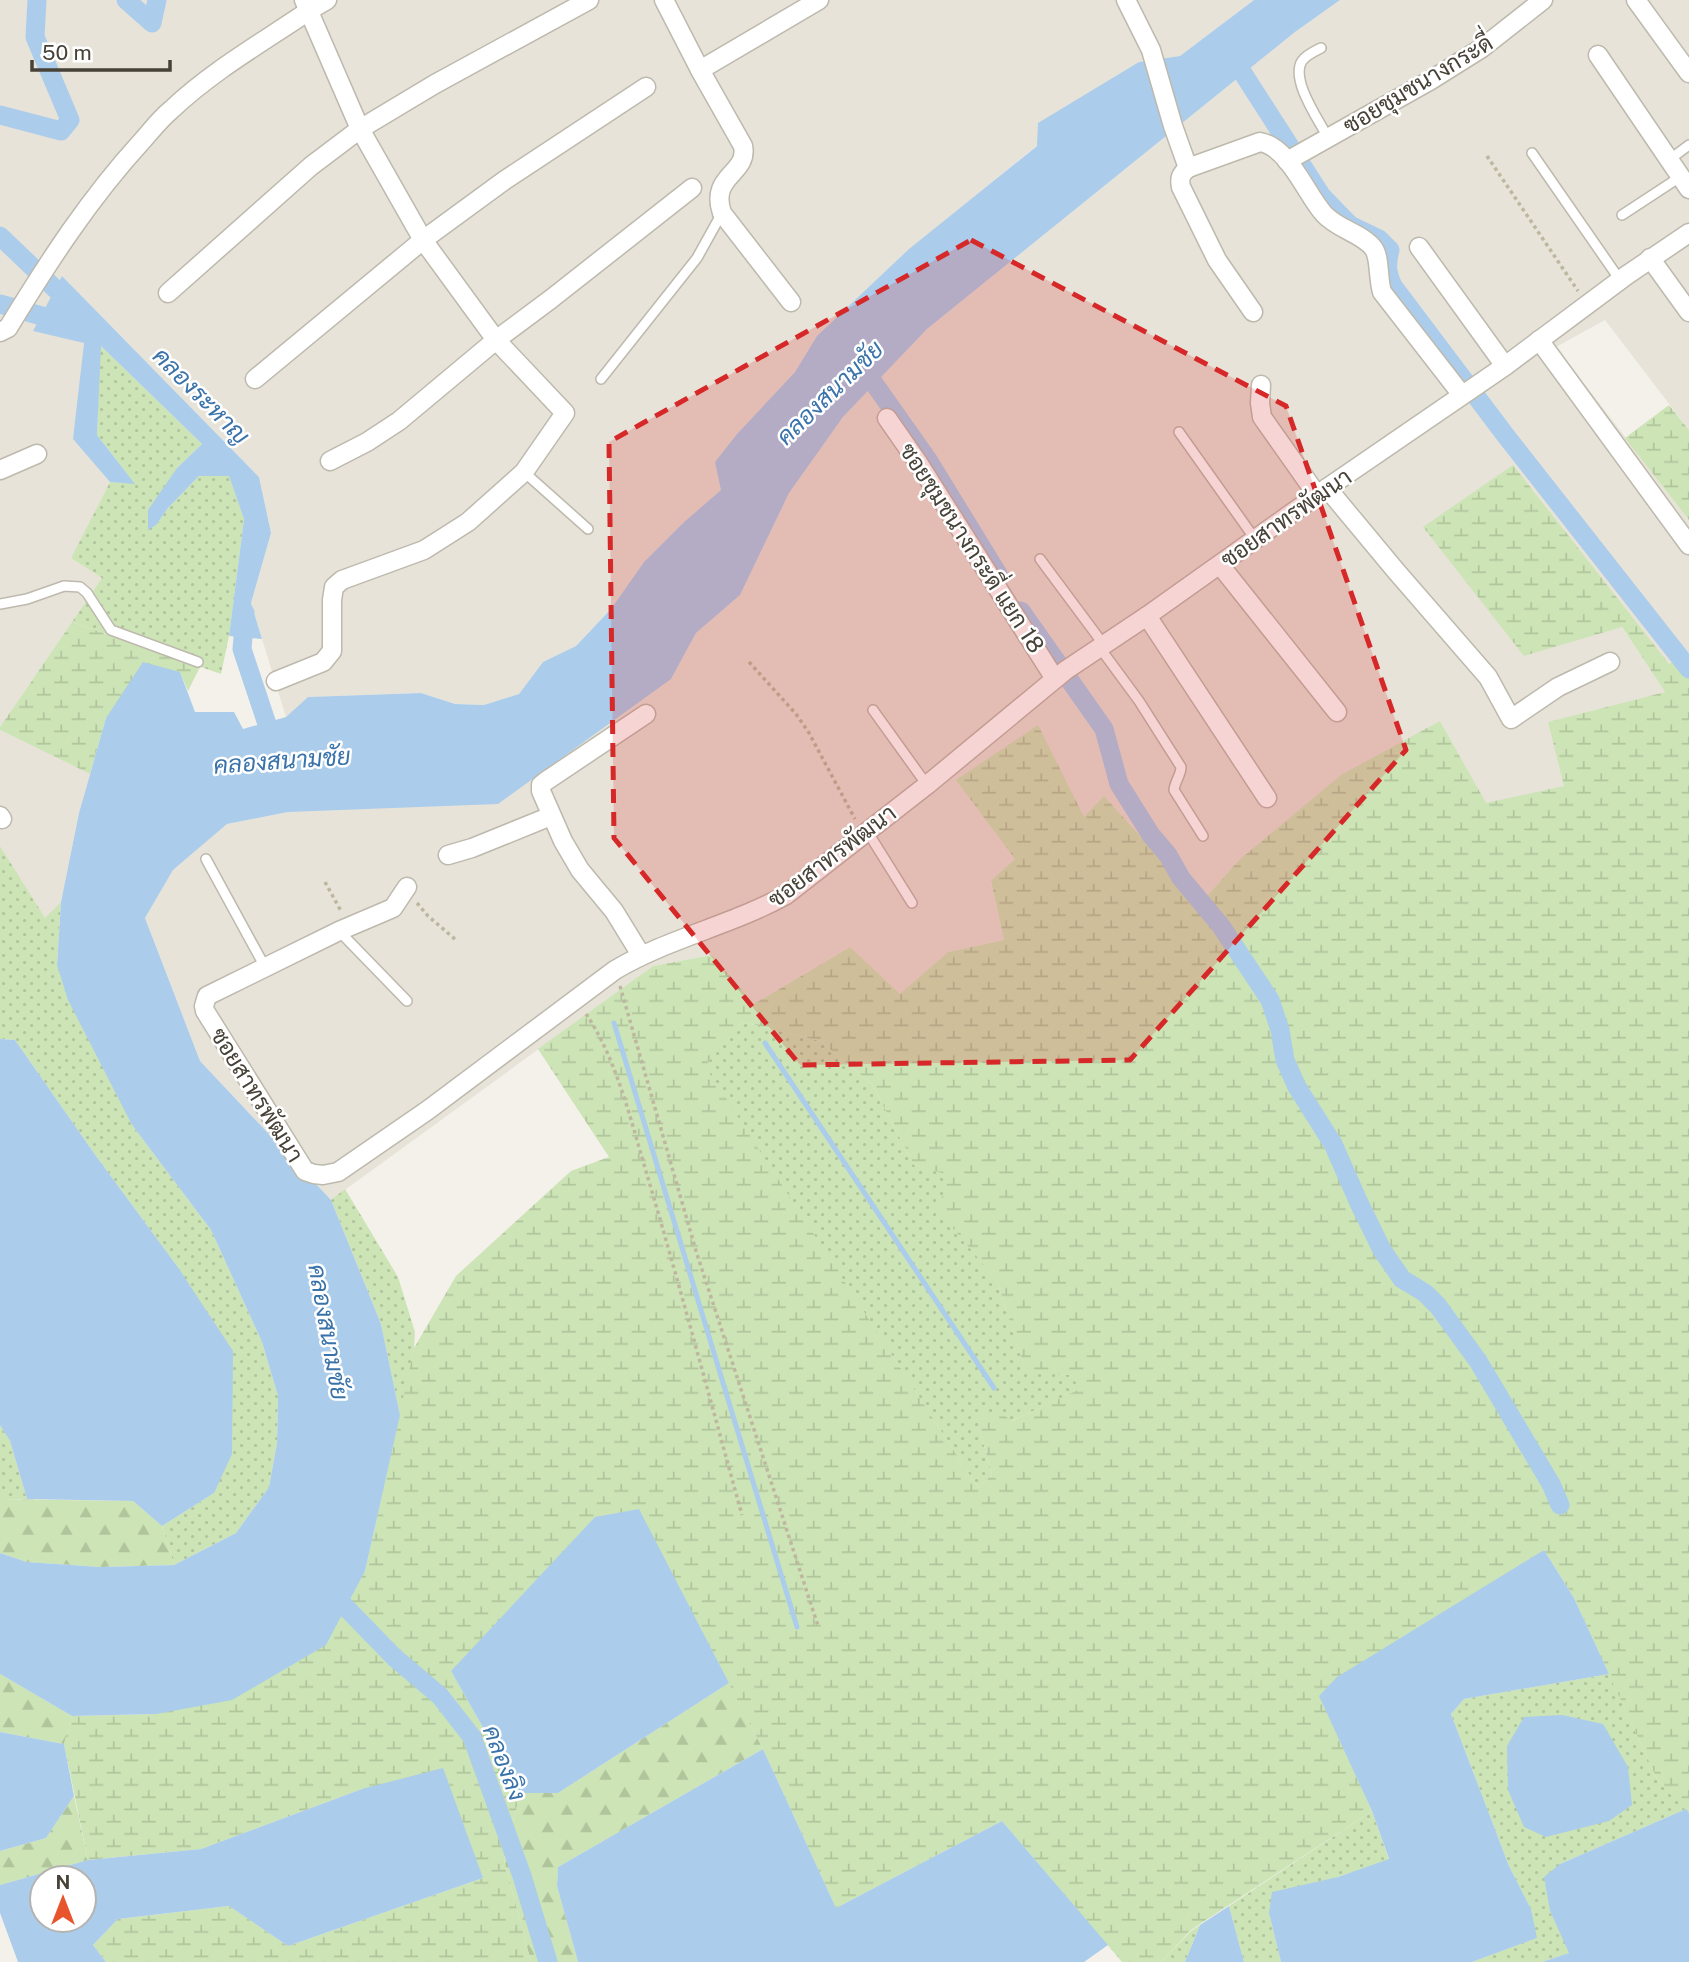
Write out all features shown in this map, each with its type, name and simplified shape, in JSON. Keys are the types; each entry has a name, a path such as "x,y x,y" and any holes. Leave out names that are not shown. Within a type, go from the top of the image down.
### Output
{"street":[{"path":"4,330 88,204 170,110 307,5 327,0"},
{"path":"168,293 311,166 360,129 435,84 589,0"},
{"path":"664,0 743,146 745,155 742,163 727,178 720,190 719,203 722,213 791,302"},
{"path":"700,70 819,0"},
{"path":"1126,0 1151,50 1188,168"},
{"name":"ซอยชุมชนางกระดี่","path":"1292,158 1482,48 1543,0"},
{"path":"1636,0 1689,73"},
{"path":"276,681 323,662 332,651 334,587 342,580 424,550 468,522 524,472 565,413 496,340 422,240 360,129 307,5"},
{"path":"1598,55 1685,183"},
{"path":"255,379 422,240 505,180 646,87"},
{"path":"1253,312 1217,260 1179,180 1188,168 1260,142 1267,143 1292,158 1325,216 1372,246 1376,253 1378,281 1382,292 1468,391"},
{"path":"330,461 367,442 399,421 496,340 692,188"},
{"name":"ซอยสาทรพัฒนา","path":"407,887 393,908 207,996 205,1012 305,1171 314,1174 338,1172 428,1110 615,970 641,955 763,908 786,895 1060,675 1147,617 1322,491 1504,366 1650,258 1689,233"},
{"path":"1419,247 1504,366"},
{"path":"1650,258 1689,312"},
{"path":"1539,340 1689,545"},
{"path":"1261,385 1262,417 1322,491 1488,677 1511,719 1558,687 1610,662"},
{"name":"ซอยชุมชนางกระดี่ แยก 18","path":"887,418 1060,675"},
{"path":"0,470 37,454"},
{"path":"1220,565 1337,712"},
{"path":"1147,617 1267,798"},
{"path":"641,955 614,911 580,870 551,816 541,785 646,714"},
{"path":"448,855 551,816"}],"lane":[{"path":"1321,48 1303,59 1300,76 1305,95 1328,138"},
{"path":"1669,160 1689,145"},
{"path":"1532,153 1620,280"},
{"path":"1622,215 1685,183"},
{"path":"601,379 698,258 722,213"},
{"path":"1179,432 1255,539"},
{"path":"524,472 588,529"},
{"path":"1040,559 1102,646 1181,767 1174,790 1203,836"},
{"path":"0,604 27,599 64,586 80,587 87,593 111,630 198,662"},
{"path":"873,710 926,785"},
{"path":"865,833 912,903"},
{"path":"206,859 265,967"},
{"path":"344,929 407,1001"}],"path":[{"path":"1487,156 1587,305"},
{"path":"749,662 796,714 809,733 865,833"},
{"path":"326,882 344,929"},
{"path":"407,887 428,916 456,940"},
{"path":"615,970 696,1251 818,1626"},
{"path":"576,999 597,1030 623,1095 742,1515"}],"highlighted area":[{"path":"971,240 1286,406 1406,750 1130,1060 800,1065 614,838 609,442"}],"shaded area":[{"path":"0,0 1254,0 1180,56 1139,62 910,249 817,336 795,372 737,434 721,490 644,562 611,609 576,646 543,662 519,694 484,705 455,704 421,693 308,697 286,717 251,603 271,533 259,477 62,276 84,343 74,439 110,482 71,558 102,578 0,727"},
{"path":"1340,0 1689,0 1689,430 1605,320 1556,347 1689,520 1689,653 1669,665 1513,465 1665,692 1549,722 1565,786 1486,804 1440,721 1238,861 1201,903 1104,796 1084,818 1038,726 1015,859 991,882 1004,940 948,952 900,995 850,947 754,1004 712,955 653,966 331,1200 200,1061 145,918 173,870 227,824 288,812 671,679 696,633 740,595 789,493 843,417 927,329 1295,32"},
{"path":"0,730 90,774 79,813 61,902 45,919 0,846"}],"green space":[{"path":"100,345 202,444 177,468 156,525 168,508 199,476 229,475 244,519 229,636 221,674 72,622 102,578 71,558 110,482 134,483 97,435"},
{"path":"1669,405 1689,430 1689,520 1625,438"},
{"path":"1513,465 1669,664 1689,653 1689,1813 1658,1781 1574,1598 1544,1550 1320,1696 1372,1811 1191,1930 1161,1962 1122,1962 1002,1821 836,1908 763,1749 638,1509 451,1671 520,1793 504,1860 531,1962 106,1962 93,1945 118,1919 229,1906 288,1946 483,1878 362,1789 201,1849 88,1860 64,1744 72,1716 156,1714 365,1571 414,1348 456,1276 571,1171 609,1157 538,1049 653,966 712,955 754,1004 850,947 900,994 948,952 1004,940 991,881 1015,859 956,780 1038,725 1084,817 1104,796 1201,903 1238,861 1341,775 1440,721 1486,803 1564,786 1548,722 1665,692 1622,627 1524,656 1423,527","holes":["743,1022 820,1041 872,1084 914,1165 949,1175 938,1210 997,1281 1026,1372 1071,1375 1080,1389 1012,1421 999,1412 981,1413 981,1435 992,1475 978,1488 705,1066"]},
{"path":"72,622 200,667 188,691 180,672 106,718 90,774 0,730"},
{"path":"0,846 45,918 61,902 57,965 132,1125 211,1230 262,1342 278,1396 277,1443 269,1487 236,1533 174,1565 162,1526 214,1493 177,1266 15,1040 0,1039"},
{"path":"743,1022 820,1041 872,1084 914,1165 949,1174 973,1251 997,1281 1026,1371 1071,1375 1081,1389 981,1435 992,1475 978,1488 704,1066"},
{"path":"345,1189 398,1277 415,1332 400,1415 381,1324 331,1200"},
{"path":"0,1425 10,1441 27,1499 0,1499"},
{"path":"0,1499 133,1501 162,1526 174,1565 100,1567 27,1562 0,1553"},
{"path":"0,1674 72,1716 64,1744 0,1732"},
{"path":"1609,1674 1658,1781 1686,1809 1560,1864 1550,1911 1570,1953 1542,1962 1472,1962 1536,1938 1531,1909 1509,1866 1451,1714 1464,1699"},
{"path":"729,1683 763,1749 558,1867 557,1886 578,1962 531,1962 504,1860 520,1793 558,1793"},
{"path":"74,1796 88,1860 74,1864 28,1864 28,1877 0,1885 0,1851 46,1838"},
{"path":"1372,1811 1389,1860 1338,1877 1269,1913 1281,1962 1244,1962 1229,1906"},
{"path":"1200,1925 1185,1962 1161,1962 1191,1931"}],"water":[{"name":"คลองสนามชัย","path":"1254,0 1340,0 1295,32 927,329 843,417 789,493 740,595 696,633 671,679 498,804 288,812 227,824 173,870 145,918 200,1061 331,1200 381,1324 400,1415 365,1571 326,1645 232,1700 156,1714 72,1716 0,1674 0,1553 27,1562 100,1567 174,1565 236,1533 269,1487 277,1443 278,1396 262,1342 211,1230 132,1125 68,1000 57,965 61,902 79,813 106,718 143,662 180,672 195,712 234,712 243,729 286,717 308,697 421,693 455,704 484,705 519,694 543,662 576,646 611,609 644,562 721,490 715,462 737,434 795,372 817,336 909,249 1037,146 1038,123 1139,62 1180,56"},
{"path":"62,276 259,477 271,533 251,603 262,639 229,636 244,519 229,476 199,476 168,508 156,525 148,530 148,510 177,468 202,444 101,346 97,435 135,484 110,482 73,439 84,343 33,331"},
{"path":"0,1039 15,1040 177,1266 233,1351 232,1454 214,1493 162,1526 133,1501 27,1499 10,1441 0,1425"},
{"path":"639,1509 729,1683 558,1793 520,1793 451,1671 595,1517"},
{"path":"1544,1550 1574,1598 1609,1674 1464,1699 1451,1714 1509,1866 1531,1909 1537,1938 1472,1962 1281,1962 1269,1913 1272,1892 1338,1877 1389,1859 1372,1811 1319,1696 1337,1677"},
{"path":"1562,1715 1603,1724 1628,1767 1632,1805 1609,1821 1546,1837 1524,1827 1508,1790 1507,1746 1524,1717"},
{"path":"0,1732 64,1744 74,1796 46,1838 0,1851"},
{"path":"763,1749 836,1908 1002,1821 1108,1945 1084,1962 578,1962 557,1886 558,1867"},
{"path":"443,1768 483,1878 288,1946 229,1906 118,1919 93,1945 106,1962 18,1962 0,1913 0,1885 28,1877 28,1934 98,1934 98,1864 74,1864 88,1860 201,1849 362,1789"},
{"path":"1686,1809 1689,1813 1689,1962 1542,1962 1569,1953 1550,1911 1544,1877 1560,1864"},
{"path":"1229,1906 1244,1962 1185,1962 1200,1925"}],"waterway":[{"path":"0,115 61,131 70,120 35,37 37,0"},
{"path":"126,0 152,23 157,0"},
{"path":"1230,53 1321,195 1350,225 1379,239 1390,250 1388,269 1393,286 1506,436 1689,669"},
{"name":"คลองระหาญ","path":"0,236 72,305"},
{"path":"0,304 66,323"},
{"name":"คลองสนามชัย","path":"861,365 928,460 998,574"},
{"path":"1021,611 1104,729 1119,784 1151,835 1168,855 1181,878 1221,926 1270,1000 1280,1030 1285,1060 1297,1087 1333,1144 1382,1250 1402,1279 1425,1293 1438,1306 1478,1361 1551,1484 1560,1505"},
{"name":"คลองระหาญ","path":"245,613 242,649 274,745"},
{"path":"614,1023 797,1627"},
{"path":"765,1043 994,1388"},
{"name":"คลองลิง","path":"328,1589 394,1657 440,1696 472,1737 522,1876 548,1962"}]}
